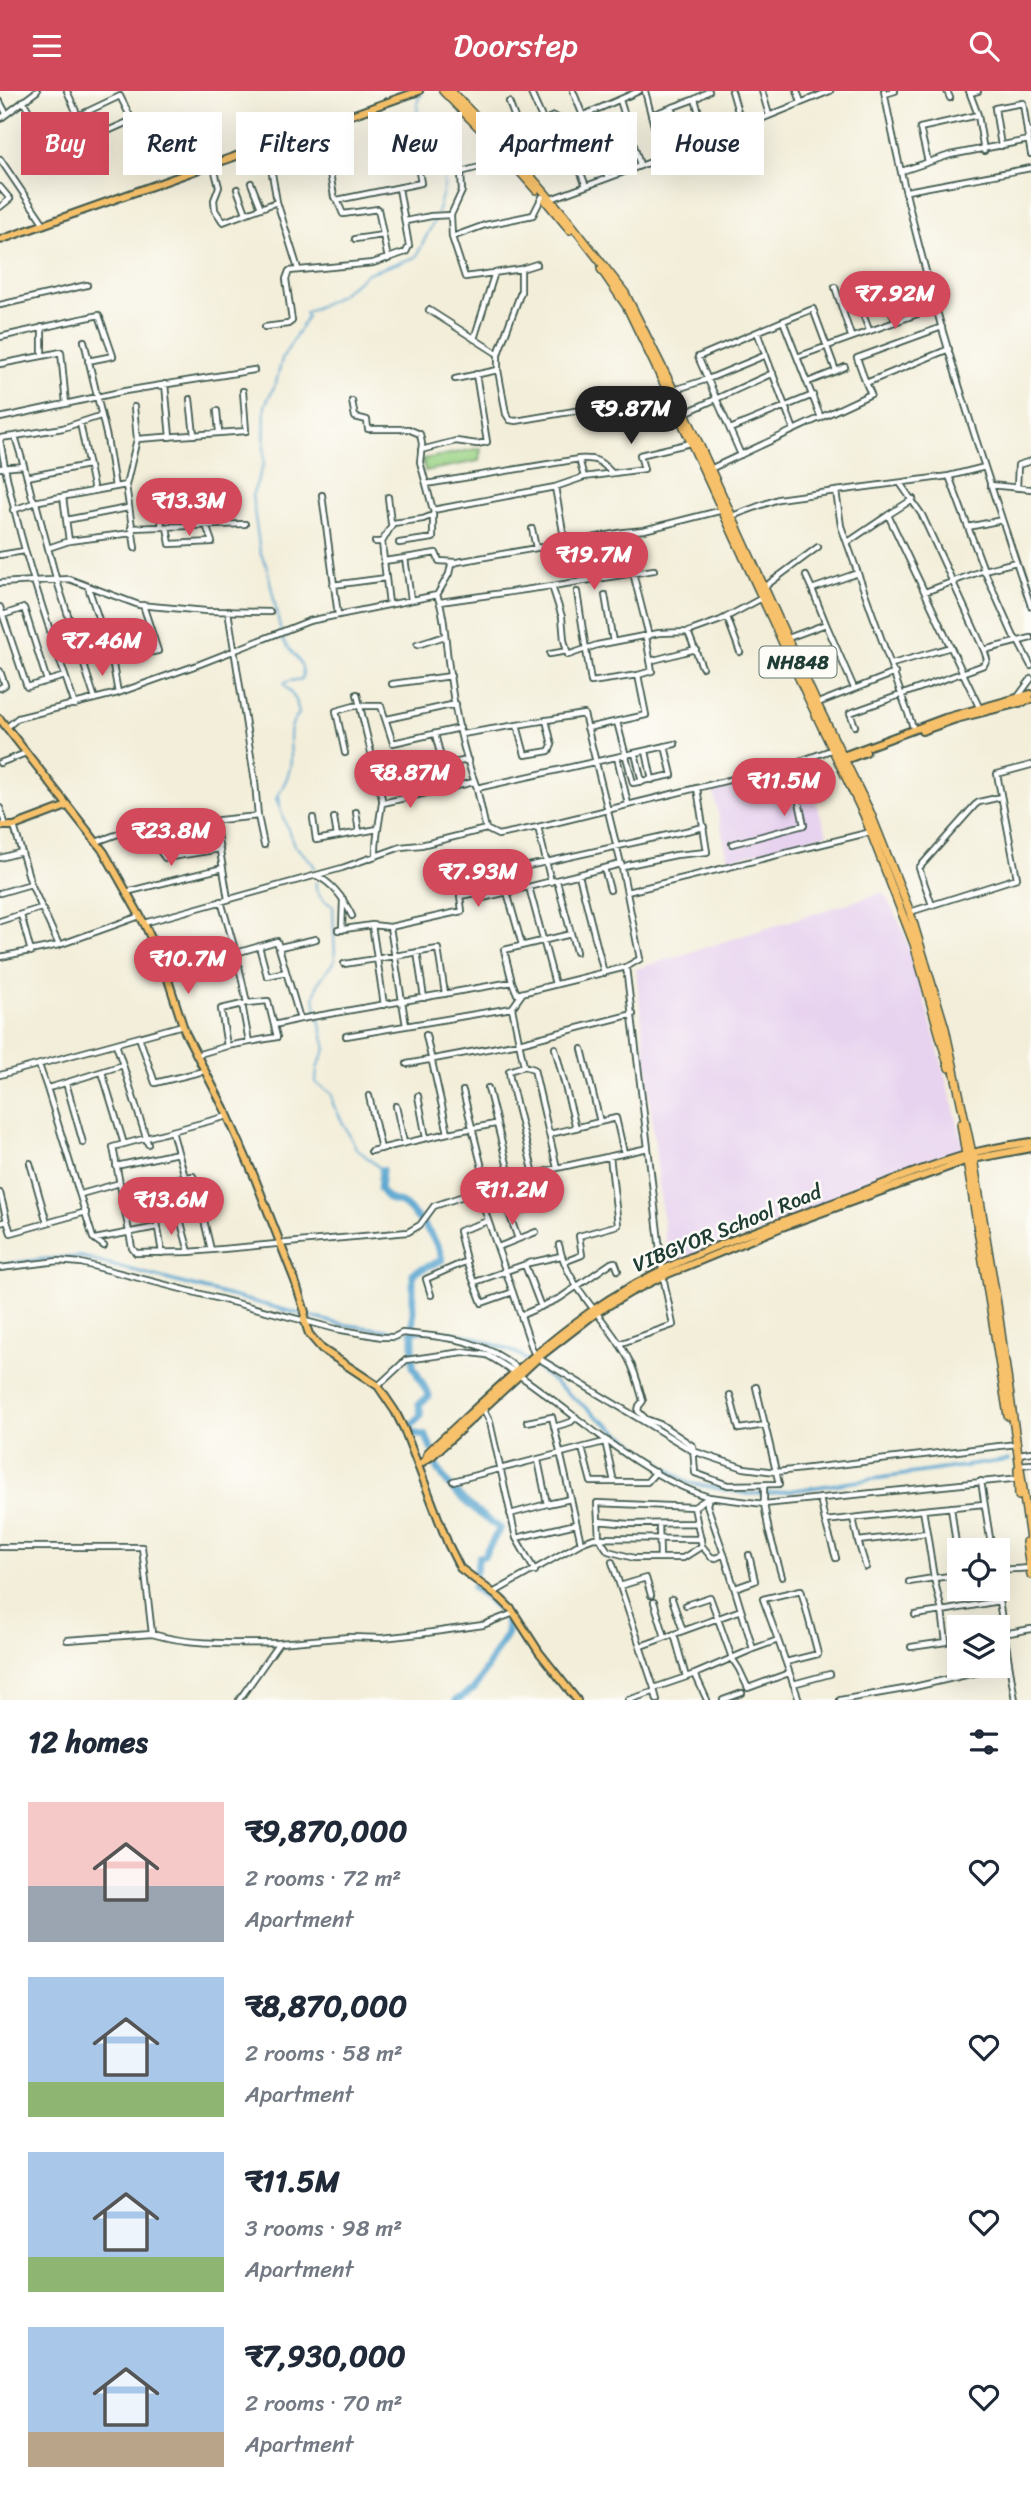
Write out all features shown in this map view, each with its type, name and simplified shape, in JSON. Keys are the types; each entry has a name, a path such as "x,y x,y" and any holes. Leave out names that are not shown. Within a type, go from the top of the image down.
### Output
{"highway":[{"name":"NH848","path":"443,91 476,122"},
{"name":"NH848","path":"451,91 476,119"},
{"name":"NH848","path":"525,175 547,198"},
{"name":"NH848","path":"526,175 547,198 622,299 671,391 823,722 870,812 910,912 944,1028 970,1156 1018,1454 1031,1570"},
{"name":"NH848","path":"681,412 691,443 707,470"},
{"name":"NH848","path":"764,593 823,722"},
{"name":"NH848","path":"842,759 906,922 952,1079 963,1139 970,1156"},
{"name":"NH848","path":"1019,1478 1031,1548"}],"main road":[{"path":"354,113 419,91"},
{"path":"0,240 182,175"},
{"path":"842,759 914,730 1031,694"},
{"path":"842,759 956,719 1031,700"},
{"path":"0,719 96,842 142,920 163,964 183,1025 228,1116 280,1243 312,1338 323,1349 378,1386 401,1421 453,1557 460,1568 514,1613 575,1700"},
{"path":"3,826 14,825 67,806"},
{"name":"VIBGYOR School Road","path":"418,1465 432,1456 534,1358 611,1301 663,1273 807,1215 970,1156 1031,1142"},
{"name":"VIBGYOR School Road","path":"970,1156 1031,1148"}],"street":[{"path":"0,119 37,91"},
{"path":"67,91 77,112"},
{"path":"530,91 539,112"},
{"path":"574,91 582,112"},
{"path":"645,91 651,115"},
{"path":"659,112 709,91"},
{"path":"732,91 738,112"},
{"path":"762,91 769,115"},
{"path":"797,91 801,102"},
{"path":"764,117 830,91"},
{"path":"895,91 884,92 928,276 990,485 1031,605"},
{"path":"947,91 950,98"},
{"path":"978,91 970,92 978,115 984,151"},
{"path":"593,112 635,92"},
{"path":"84,112 119,93 131,120 109,129"},
{"path":"695,99 699,112"},
{"path":"620,100 640,165"},
{"path":"23,101 30,112"},
{"path":"0,102 6,113"},
{"path":"509,102 513,112"},
{"path":"1001,146 995,108 1023,103 1031,154"},
{"path":"672,107 674,112"},
{"path":"928,162 920,128 978,115"},
{"path":"901,171 950,156 1029,140"},
{"path":"0,159 2,167 44,224"},
{"path":"452,237 485,225 533,215 547,198 651,161"},
{"path":"476,168 461,172 462,191 451,215 452,237 465,277 537,264"},
{"path":"907,191 1031,168"},
{"path":"216,175 219,187 214,200 215,210 223,222 277,202"},
{"path":"272,175 277,202 298,269"},
{"path":"330,175 334,197 343,214 377,209 388,259"},
{"path":"337,200 421,183 420,175"},
{"path":"582,175 586,186"},
{"path":"251,183 261,208"},
{"path":"0,187 10,199 0,207"},
{"path":"265,327 292,321 286,279 288,272 363,264 388,259 409,249 399,188"},
{"path":"237,190 246,213"},
{"path":"406,221 451,215"},
{"path":"355,239 383,235"},
{"path":"521,269 521,292 498,354 498,370 506,414 512,421 604,406 671,391 766,355"},
{"path":"474,339 495,272"},
{"path":"879,274 895,321"},
{"path":"898,285 928,276"},
{"path":"851,283 869,330"},
{"path":"0,305 87,285"},
{"path":"835,287 851,336"},
{"path":"797,357 937,307"},
{"path":"741,455 698,356 813,309 836,371"},
{"path":"429,310 498,354"},
{"path":"0,337 99,315 113,356 88,361"},
{"path":"783,321 821,418"},
{"path":"42,356 43,327"},
{"path":"707,470 871,394 857,358 942,327"},
{"path":"757,332 794,430"},
{"path":"84,341 107,438 115,487"},
{"path":"866,383 949,349"},
{"path":"0,364 61,352 66,404"},
{"path":"808,382 845,367"},
{"path":"0,418 96,397 254,370"},
{"path":"455,379 498,370"},
{"path":"604,406 608,427 681,412 713,401 716,397 773,373"},
{"path":"421,450 456,441 481,444 487,442 475,374"},
{"path":"165,384 170,437"},
{"path":"137,439 246,431 243,391"},
{"path":"730,429 813,395"},
{"path":"190,399 194,435"},
{"path":"352,401 355,418 367,420 368,429 415,431 421,434 420,461 433,513 433,538 399,543"},
{"path":"134,407 137,439 126,485 135,548"},
{"path":"217,411 219,432"},
{"path":"75,705 24,551 2,468 0,439 63,429 100,416"},
{"path":"80,423 94,491"},
{"path":"15,436 95,699"},
{"path":"391,524 555,487 584,477 644,469 640,455 691,443"},
{"path":"426,484 594,458 600,460 611,472"},
{"path":"579,459 584,477"},
{"path":"1017,488 1018,465 1031,461"},
{"path":"27,477 88,465"},
{"path":"2,468 24,466"},
{"path":"384,561 436,553 439,561 456,562 645,530 728,513 778,499 948,476 985,467"},
{"path":"948,476 984,569 1014,637 1031,666"},
{"path":"855,726 850,713 964,673 984,665 986,659 922,515 900,483"},
{"path":"13,510 126,485"},
{"path":"990,485 1031,489"},
{"path":"555,487 565,543"},
{"path":"206,525 212,542 170,544 164,527 164,498 170,494 222,491 230,510"},
{"path":"836,491 841,526 914,730"},
{"path":"322,495 338,615"},
{"path":"63,497 69,541"},
{"path":"388,497 391,524 379,542 389,604"},
{"path":"847,543 913,499"},
{"path":"66,520 128,508"},
{"path":"888,516 979,709"},
{"path":"968,527 1002,520"},
{"path":"48,548 69,541 132,530 245,524"},
{"path":"532,529 537,548"},
{"path":"577,592 591,682 652,671 641,600 624,532"},
{"path":"552,586 562,617 568,655 613,642 688,632 727,617 764,593 818,547"},
{"path":"0,555 24,551"},
{"path":"405,558 411,600"},
{"path":"437,595 451,565 456,562"},
{"path":"925,592 984,569 1016,562"},
{"path":"440,602 654,570"},
{"path":"812,589 858,573"},
{"path":"806,576 854,688"},
{"path":"333,585 386,578"},
{"path":"0,583 69,579 143,605 206,611 270,612"},
{"path":"88,586 112,659 118,693"},
{"path":"6,727 18,718 118,693 309,621 437,595"},
{"path":"437,595 461,731 486,829"},
{"path":"605,595 613,642"},
{"path":"112,659 159,649 143,605"},
{"path":"0,607 27,687 65,676"},
{"path":"3,615 24,608 47,681"},
{"path":"228,611 264,845"},
{"path":"727,617 740,652"},
{"path":"787,639 826,624"},
{"path":"688,632 702,667"},
{"path":"417,645 445,636"},
{"path":"984,650 1031,638"},
{"path":"892,664 951,647"},
{"path":"650,661 696,649"},
{"path":"550,654 567,651"},
{"path":"0,671 5,685 0,688"},
{"path":"817,704 895,673"},
{"path":"587,728 646,715 638,675"},
{"path":"392,684 451,676"},
{"path":"1017,699 1031,679"},
{"path":"357,694 382,801 375,840 376,856"},
{"path":"387,719 456,704"},
{"path":"345,753 336,711 360,707 381,706 393,743 435,734 584,714 627,892 640,959 626,967 517,994 504,950 571,934"},
{"path":"517,725 525,755 549,751 552,745 546,720"},
{"path":"617,722 633,783 672,775 665,746"},
{"path":"435,734 443,765"},
{"path":"477,788 675,744"},
{"path":"0,957 59,945 142,920 317,875 401,847 421,845 486,829 498,835 538,827 786,766 836,748"},
{"path":"646,751 653,779"},
{"path":"0,763 26,753"},
{"path":"635,753 642,782"},
{"path":"617,757 628,804"},
{"path":"379,783 468,760"},
{"path":"910,912 1017,879 997,774 1031,765"},
{"path":"732,844 804,825 796,788 791,786 786,766"},
{"path":"382,801 383,803 474,782"},
{"path":"343,898 340,930 372,925 390,927 462,911 460,896 476,893 483,898 604,868 707,852 697,788"},
{"path":"932,905 919,869 975,805 1001,797"},
{"path":"0,808 3,826"},
{"path":"356,812 359,832"},
{"path":"96,842 112,834 142,827 258,816"},
{"path":"313,818 316,840 378,829"},
{"path":"334,818 337,836"},
{"path":"215,821 228,899"},
{"path":"14,825 31,884 59,945"},
{"path":"142,827 165,857 220,849"},
{"path":"538,827 551,882"},
{"path":"492,874 704,827"},
{"path":"627,892 872,832"},
{"path":"0,858 22,852"},
{"path":"126,892 223,868"},
{"path":"604,868 610,890"},
{"path":"317,875 330,882 343,898 352,916"},
{"path":"579,875 604,973"},
{"path":"557,881 576,952"},
{"path":"0,893 31,884"},
{"path":"529,887 555,985"},
{"path":"507,892 522,945"},
{"path":"221,901 236,953 249,1042"},
{"path":"0,921 41,908"},
{"path":"21,915 31,952"},
{"path":"372,925 384,1005"},
{"path":"390,927 406,1026"},
{"path":"280,947 316,939"},
{"path":"236,953 277,941 300,1019"},
{"path":"259,946 267,977 286,972"},
{"path":"344,964 438,949 445,994"},
{"path":"416,952 424,998"},
{"path":"619,1345 673,1325 663,1273 626,967"},
{"path":"274,1024 512,982"},
{"path":"523,992 512,1009 524,1066"},
{"path":"196,1055 277,1037 268,1001 220,1009 227,1046"},
{"path":"346,1037 512,1009"},
{"path":"407,1064 519,1043 633,1014"},
{"path":"0,1075 183,1025"},
{"path":"426,1035 448,1133"},
{"path":"139,1037 155,1083 204,1071"},
{"path":"116,1044 147,1142"},
{"path":"555,1048 576,1128"},
{"path":"582,1049 600,1122"},
{"path":"39,1065 95,1239 104,1245"},
{"path":"47,1088 123,1065"},
{"path":"534,1174 509,1071 524,1066 534,1069 557,1168"},
{"path":"102,1072 124,1144"},
{"path":"66,1083 83,1143"},
{"path":"488,1088 511,1180"},
{"path":"463,1091 487,1188"},
{"path":"369,1096 381,1149"},
{"path":"418,1096 426,1138"},
{"path":"396,1106 404,1143"},
{"path":"228,1116 147,1142 113,1147 135,1252 189,1252 408,1232 421,1223 434,1206 511,1180 648,1148"},
{"path":"550,1134 616,1118 624,1153"},
{"path":"371,1151 495,1124"},
{"path":"172,1132 185,1177"},
{"path":"116,1166 178,1153"},
{"path":"564,1262 582,1255 579,1236 618,1225 610,1156"},
{"path":"30,1163 47,1223"},
{"path":"121,1190 192,1176 211,1250"},
{"path":"81,1194 120,1184"},
{"path":"499,1184 518,1239"},
{"path":"478,1191 522,1315 534,1358 693,1451 744,1468 776,1472 1015,1444"},
{"path":"0,1193 11,1233 86,1212"},
{"path":"509,1214 533,1207"},
{"path":"155,1210 162,1253"},
{"path":"180,1215 189,1252"},
{"path":"0,1223 7,1221"},
{"path":"488,1221 459,1231 474,1283 482,1303 513,1292"},
{"path":"95,1239 157,1227"},
{"path":"498,1247 536,1232"},
{"path":"559,1245 561,1256 577,1287 629,1360 643,1401 638,1411 646,1419 662,1425 693,1446 695,1473 728,1485 765,1490 779,1484 756,1387"},
{"path":"474,1283 561,1256"},
{"path":"0,1269 69,1261 382,1337 394,1337 402,1333 415,1334 479,1345 493,1350 607,1441 686,1490 709,1497 764,1504 1019,1478"},
{"path":"431,1295 426,1279 467,1262"},
{"path":"522,1315 577,1287 611,1262 615,1262 618,1270"},
{"path":"526,1265 541,1307"},
{"path":"378,1386 406,1360 463,1352 480,1353 520,1372"},
{"path":"730,1395 739,1429 766,1425"},
{"path":"482,1406 490,1422 516,1538 535,1571"},
{"path":"527,1423 552,1416 581,1543"},
{"path":"554,1427 571,1422 576,1417"},
{"path":"453,1481 607,1441"},
{"path":"607,1441 614,1482"},
{"path":"582,1448 590,1481 647,1482 656,1472"},
{"path":"1018,1454 1031,1452"},
{"path":"538,1460 547,1504"},
{"path":"1019,1465 1031,1464"},
{"path":"981,1481 990,1538"},
{"path":"765,1490 764,1504 769,1532 782,1577"},
{"path":"701,1543 683,1558 634,1557 608,1551 599,1538 597,1503 694,1507 709,1497"},
{"path":"709,1497 707,1505 752,1649"},
{"path":"820,1498 836,1558"},
{"path":"510,1514 571,1499"},
{"path":"825,1521 985,1504"},
{"path":"694,1507 701,1543 711,1557 716,1558 724,1553"},
{"path":"951,1507 955,1538"},
{"path":"911,1647 946,1642 923,1510"},
{"path":"852,1518 866,1567"},
{"path":"598,1521 697,1523"},
{"path":"516,1538 577,1524"},
{"path":"659,1524 660,1558"},
{"path":"858,1541 927,1533"},
{"path":"493,1593 581,1543 599,1538 701,1543"},
{"path":"0,1547 142,1547 152,1634"},
{"path":"735,1588 755,1581 749,1555"},
{"path":"612,1562 657,1700"},
{"path":"1010,1570 1031,1570"},
{"path":"909,1582 947,1576"},
{"path":"620,1586 646,1578 650,1595"},
{"path":"786,1663 818,1654 801,1590 763,1599 799,1700"},
{"path":"686,1605 710,1597 732,1658 748,1688 789,1673"},
{"path":"672,1599 683,1631"},
{"path":"915,1615 999,1601 1000,1615"},
{"path":"654,1602 665,1637"},
{"path":"641,1646 741,1611"},
{"path":"67,1640 152,1634 213,1643 382,1638 483,1625 514,1613"},
{"path":"1010,1632 1031,1629"},
{"path":"674,1634 686,1677"},
{"path":"628,1700 778,1640"},
{"path":"239,1700 279,1643"},
{"path":"1010,1671 1015,1700"},
{"path":"695,1674 706,1700"},
{"path":"793,1684 830,1674"},
{"path":"840,1700 951,1678"},
{"path":"889,1692 890,1700"},
{"path":"723,1700 742,1693"}],"shaded area":[{"path":"803,764 827,834 728,860 713,790"},
{"path":"884,892 903,930 925,1002 964,1146 961,1155 948,1164 807,1213 668,1266 636,969"}],"green space":[{"path":"481,448 479,461 425,471 423,459"}],"waterway":[{"path":"422,94 418,99 417,118 444,149 444,188 437,214"},
{"path":"315,868 294,845 276,799 289,772 291,727 299,714 296,700 284,684 302,679 303,672 302,666 282,637 267,567 260,552 252,496 264,463 265,405 276,383 282,359 307,317 305,313 337,297 368,273 416,257 435,219"},
{"path":"279,796 280,807"},
{"path":"316,882 320,897 333,906 335,960 318,983 314,998 326,1049 317,1068 316,1083 332,1094 333,1104 356,1148 382,1170"},
{"path":"382,1170 380,1189 388,1198 402,1203 417,1217 433,1238 442,1260 413,1273 413,1329"},
{"path":"0,1265 81,1257 339,1324 401,1332"},
{"path":"409,1332 441,1331 471,1336 519,1354 595,1415 688,1483 748,1494 774,1493 1008,1460"},
{"path":"413,1336 413,1366 429,1396 419,1404 421,1415 410,1427 413,1433 426,1436 431,1449"},
{"path":"437,1466 447,1483 464,1500 500,1528 484,1556 479,1557 475,1574"},
{"path":"456,1700 474,1689 507,1633 505,1619 501,1613 473,1587"}]}
